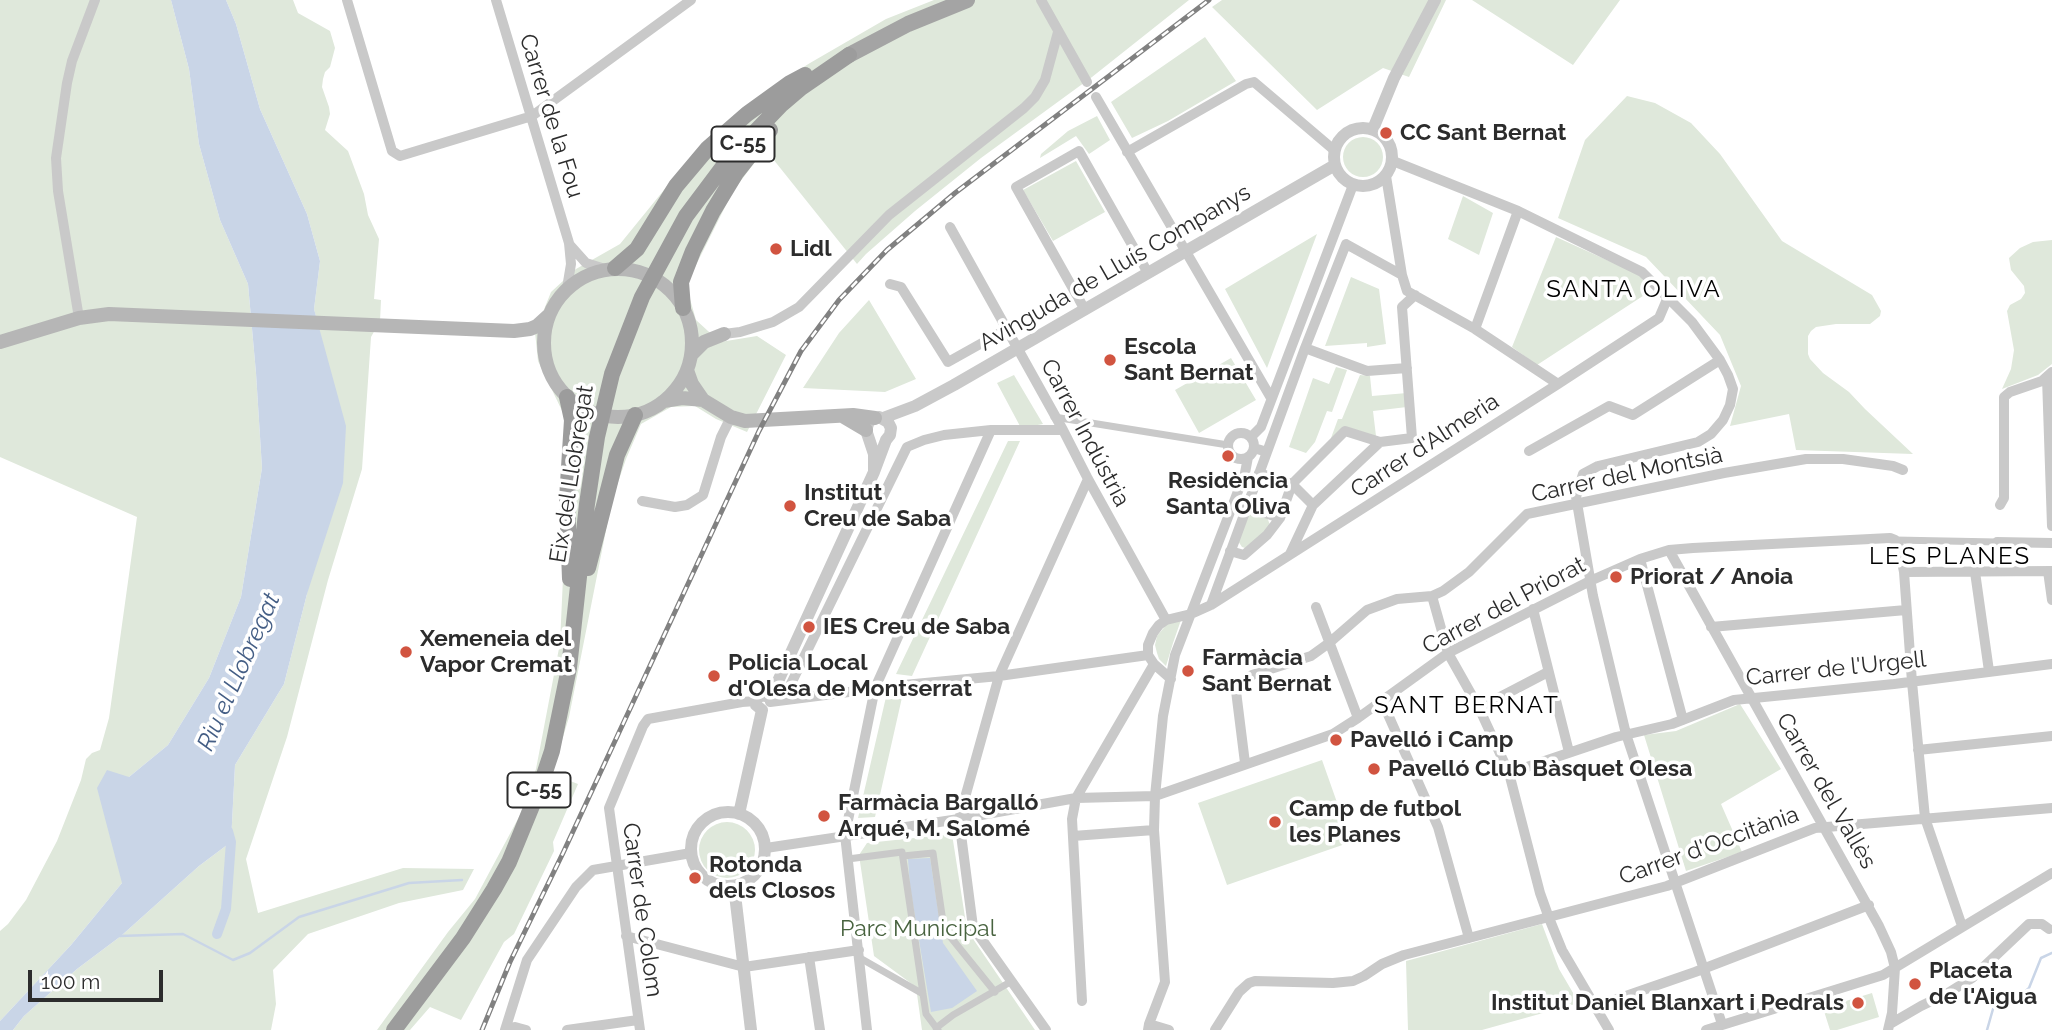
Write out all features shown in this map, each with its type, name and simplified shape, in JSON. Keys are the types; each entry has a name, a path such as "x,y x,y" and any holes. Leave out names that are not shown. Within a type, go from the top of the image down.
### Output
{"highway":[{"name":"Eix del Llobregat","path":"394,1030 477,916 509,862 541,784 552,751 565,692 597,437 619,353 642,297 686,216 728,160 761,124 801,88 849,55"},
{"path":"610,269 631,255 676,186 726,131 790,83 849,55"},
{"path":"686,315 680,290 683,272 713,211 736,173 768,131 849,55"},
{"path":"567,397 572,420 567,499 570,601 575,616"},
{"path":"575,616 617,455 635,415"}],"main road":[{"name":"Eix del Llobregat","path":"849,55 908,24 967,0"},
{"path":"703,400 692,384 689,362 692,344 686,315 674,294 662,283 631,270 610,269 589,274 568,288 553,305 548,316 544,350 554,380 567,397 584,409 604,416 635,415 664,401 673,392 689,362 704,342 724,334"},
{"path":"0,342 79,318 125,314 514,331 530,329 548,316"},
{"path":"686,315 703,330 724,334"},
{"path":"514,331 532,339 544,350"},
{"path":"664,401 682,398 703,400 737,419 753,421 839,416 884,426"},
{"path":"839,416 867,434"}],"street":[{"path":"79,318 58,191 56,158 72,61 95,0"},
{"path":"347,0 392,151 400,156 532,116 691,0"},
{"name":"Carrer de la Fou","path":"496,0 569,243 571,264 568,288"},
{"path":"1041,0 1087,82"},
{"path":"1373,129 1394,78 1435,0"},
{"path":"724,334 774,322 799,307 889,215 1024,108 1035,97 1045,80 1058,32"},
{"path":"1127,152 1246,84 1254,82 1334,150"},
{"path":"1096,97 1271,398"},
{"path":"1386,176 1370,186 1353,185 1338,173 1334,150 1342,136 1357,128 1373,129 1382,134 1392,151 1392,161 1386,176 1407,291 1475,329 1558,384"},
{"path":"1084,310 1016,187 1079,151 1148,273"},
{"path":"1392,161 1518,211 1642,272 1692,322 1728,374 1733,389 1730,405 1723,420 1711,434 1698,442 1598,466 1583,474 1576,503 1626,734 1722,1024"},
{"name":"Avinguda de Lluís Companys","path":"867,434 867,424 884,426 1335,165"},
{"path":"1169,1030 1148,1027 1165,982 1154,831 1155,796 1163,716 1175,655 1245,473 1253,442 1353,185"},
{"path":"1475,329 1518,211"},
{"name":"Carrer Indústria","path":"950,228 1166,620"},
{"path":"569,243 586,263 610,269"},
{"path":"1211,605 1304,348 1346,244 1402,275"},
{"path":"890,284 901,287 948,362 1007,329"},
{"path":"1230,551 1244,555 1267,535 1280,518 1292,484 1345,431 1380,442 1412,439 1402,307 1415,295"},
{"name":"Carrer d'Almeria","path":"1166,620 1191,614 1211,605 1558,384 1659,318 1668,297"},
{"path":"1304,348 1367,372 1406,368"},
{"path":"1529,450 1609,406 1633,415 1720,360"},
{"path":"2000,505 2004,498 2004,397 2050,375 2052,526"},
{"path":"642,501 675,507 687,506 703,495 721,437 731,416"},
{"path":"1054,416 1228,445"},
{"path":"867,434 875,442 884,426"},
{"path":"738,814 768,702 874,472 884,426"},
{"path":"768,702 907,447 944,435 991,430 1063,430"},
{"path":"867,1030 845,835 875,688 991,430"},
{"path":"1238,490 1236,458 1229,451 1228,445 1230,438 1237,433 1245,433 1267,452"},
{"path":"867,434 874,454 874,472"},
{"path":"1290,555 1313,505 1380,442"},
{"path":"1236,458 1248,457"},
{"name":"Carrer del Montsià","path":"1245,763 1236,691 1252,675 1311,656 1367,610 1397,599 1432,596 1443,591 1469,572 1527,514 1807,459 1843,459 1893,466 1903,470"},
{"path":"1259,473 1292,484 1313,505"},
{"path":"1046,1030 973,927 959,819 999,676 1088,479"},
{"path":"1247,507 1280,518"},
{"name":"Carrer del Priorat","path":"766,848 959,819 1076,798 1155,796 1333,734 1448,653 1533,609 1640,559 1669,550 1890,538 1895,540"},
{"path":"1962,926 1925,818 1904,572 1902,556 1895,540 2052,543"},
{"name":"Carrer del Vallès","path":"1669,550 1869,905 1891,952 1895,968 1889,1027"},
{"path":"1640,559 1683,720"},
{"path":"1904,572 2050,571 2052,600"},
{"path":"1975,572 1989,671"},
{"path":"1432,596 1448,653 1479,708 1510,773 1540,892 1562,950 1609,1030"},
{"path":"1316,607 1358,718"},
{"path":"1533,609 1569,752"},
{"path":"1711,627 1906,610"},
{"path":"1166,620 1153,632 1148,645 1151,660 1171,679"},
{"path":"768,702 875,688 1151,660"},
{"path":"1082,1001 1072,820 1076,798 1151,660"},
{"name":"Carrer de l'Urgell","path":"1510,773 1626,734 1683,720 1734,699 1912,682 2052,664"},
{"path":"1479,708 1548,672"},
{"path":"1382,701 1438,827 1469,938"},
{"name":"Carrer de Colom","path":"639,1025 609,808 648,719 729,704 768,702"},
{"path":"1919,750 2052,736"},
{"name":"Carrer d'Occitània","path":"1215,1030 1239,992 1249,983 1261,981 1333,984 1353,981 1392,959 1676,883 1824,826 2052,808"},
{"path":"727,812 749,818 758,826 766,848 760,869 744,883 734,887 710,882 701,875 694,865 691,853 692,841 704,821 727,812"},
{"path":"1073,836 1154,831"},
{"path":"848,859 902,852 926,1014 937,1029 953,1015 1012,981"},
{"path":"506,1030 522,974 534,948 576,887 593,870 691,853"},
{"path":"903,856 933,853 944,929 995,992"},
{"path":"1706,1030 1883,975 2052,873"},
{"path":"734,887 751,1030"},
{"path":"1597,1006 1869,905"},
{"path":"1889,1027 1913,1010 1972,978 2029,924 2042,924 2049,929"},
{"path":"626,936 744,967 809,957 860,954 923,994"},
{"path":"809,957 820,1030"},
{"path":"567,1030 639,1025"},
{"path":"506,1030 515,1027 526,1030"}],"green space":[{"path":"0,0 171,0 189,69 199,144 220,220 248,284 262,468 241,597 209,678 168,745 129,777 122,883 71,945 0,1021 0,931 26,900 57,841 81,780 86,759 100,750 109,718 137,517 0,457"},
{"path":"226,0 293,0 298,13 330,31 335,48 322,87 330,114 325,130 348,151 364,194 368,215 379,239 374,299 381,300 380,321 371,337 362,469 328,580 287,737 246,859 258,913 403,868 474,869 463,890 399,903 308,934 273,970 276,1004 271,1030 13,1030 24,1016 77,969 121,936 199,866 231,842 235,765 284,684 307,594 326,357 314,309 320,261 307,214 260,109 236,24"},
{"path":"934,0 1189,0 1092,77 981,158 915,211 857,264 765,149 733,191 686,285 696,320 720,342 757,336 786,355 747,432 716,419 695,406 671,407 641,424 612,500 569,717 552,774 578,784 553,842 554,851 514,934 504,942 461,1020 430,1007 410,1030 377,1030 475,899 520,815 536,769 560,643 563,578 567,421 538,361 535,332 551,292 576,269 620,244 694,153 767,90 886,19"},
{"path":"1222,0 1446,0 1409,77 1383,68 1317,110 1212,7"},
{"path":"1472,0 1620,0 1573,65"},
{"path":"1205,37 1236,81 1168,121 1132,138 1111,102"},
{"path":"1627,96 1655,103 1691,123 1720,154 1782,241 1872,295 1881,311 1880,316 1870,324 1816,327 1808,336 1808,354 1823,373 1849,392 1913,454 1796,450 1789,414 1730,426 1741,386 1720,335 1646,257 1558,218 1585,140"},
{"path":"1097,116 1110,140 1089,154 1076,136 1040,158 1041,154 1068,131"},
{"path":"1363,137 1377,143 1383,157 1377,171 1363,177 1349,171 1343,157 1349,143"},
{"path":"1076,161 1105,212 1053,241 1023,190"},
{"path":"1463,196 1493,213 1479,255 1448,239"},
{"path":"1317,234 1267,368 1225,289"},
{"path":"1556,237 1640,275 1649,292 1537,365 1512,347"},
{"path":"2052,240 2052,364 2038,375 2002,389 2011,369 2014,350 2007,311 2010,305 2021,299 2025,293 2024,286 2011,270 2009,258 2020,248 2033,242"},
{"path":"1351,277 1379,289 1386,344 1367,347 1367,343 1325,346"},
{"path":"869,300 916,379 885,392 803,388 839,333"},
{"path":"1231,358 1256,400 1199,433 1175,390"},
{"path":"1336,367 1347,370 1332,412 1327,411 1315,442 1306,453 1289,447 1313,378 1329,384"},
{"path":"1014,375 1043,424 1021,428 997,383"},
{"path":"1360,375 1370,376 1372,396 1407,393 1407,407 1373,411 1376,436 1344,429 1333,440 1331,438 1338,419 1342,419"},
{"path":"1008,441 1020,441 912,676 896,674"},
{"path":"1249,511 1267,517 1270,525 1258,539 1245,548 1238,541"},
{"path":"1181,620 1166,666 1157,653 1157,636 1167,624"},
{"path":"903,693 875,817 858,818 886,697"},
{"path":"1740,704 1781,769 1721,804 1742,852 1686,871 1644,735 1676,731"},
{"name":"Camp de futbol les Planes","path":"1322,760 1351,842 1227,885 1198,803"},
{"path":"722,822 732,822 747,830 753,839 753,861 747,870 732,878 722,878 704,866 699,855 699,845 711,827"},
{"name":"Parc Municipal","path":"952,834 967,930 1035,1030 922,1030 916,987 874,956 859,855 867,843"},
{"path":"1542,924 1559,969 1579,1003 1482,1030 1408,1030 1406,961"},
{"path":"1872,993 1879,1017 1830,1030 1823,1008"}],"water":[{"name":"Riu el Llobregat","path":"171,0 226,0 236,24 260,109 307,214 320,261 314,309 346,426 343,483 307,594 284,684 235,765 231,842 199,866 121,936 77,969 24,1016 13,1030 0,1030 0,1021 71,945 122,883 97,788 107,770 129,777 168,745 209,678 241,597 262,468 248,284 220,220 199,144 189,69"},
{"path":"930,858 943,943 977,991 952,1008 931,1012 908,859"}],"waterway":[{"path":"217,934 226,909 231,842 228,831"},
{"path":"119,936 183,934 233,960 250,953 299,917 409,883 462,880"},
{"path":"1987,1030 1993,1009 1999,1002 2022,994 2029,988 2041,958 2052,953"}],"railway":[{"path":"482,1030 510,962 759,431 801,351 839,300 887,250 955,193 1209,0"}],"place":[{"name":"CC Sant Bernat","path":"1386,133"},
{"name":"Lidl","path":"776,249"},
{"name":"Escola Sant Bernat","path":"1110,360"},
{"name":"Residència Santa Oliva","path":"1228,456"},
{"name":"Institut Creu de Saba","path":"790,506"},
{"name":"Priorat / Anoia","path":"1616,577"},
{"name":"IES Creu de Saba","path":"809,627"},
{"name":"Xemeneia del Vapor Cremat","path":"406,652"},
{"name":"Farmàcia Sant Bernat","path":"1188,671"},
{"name":"Policia Local d'Olesa de Montserrat","path":"714,676"},
{"name":"Pavelló i Camp","path":"1336,740"},
{"name":"Pavelló Club Bàsquet Olesa","path":"1374,769"},
{"name":"Farmàcia Bargalló Arqué, M. Salomé","path":"824,816"},
{"name":"Camp de futbol les Planes","path":"1275,822"},
{"name":"Rotonda dels Closos","path":"695,878"},
{"name":"Placeta de l'Aigua","path":"1915,984"},
{"name":"Institut Daniel Blanxart i Pedrals","path":"1858,1003"}],"district":[{"name":"SANTA OLIVA","path":"1634,290"},
{"name":"LES PLANES","path":"1950,557"},
{"name":"SANT BERNAT","path":"1467,706"}]}
